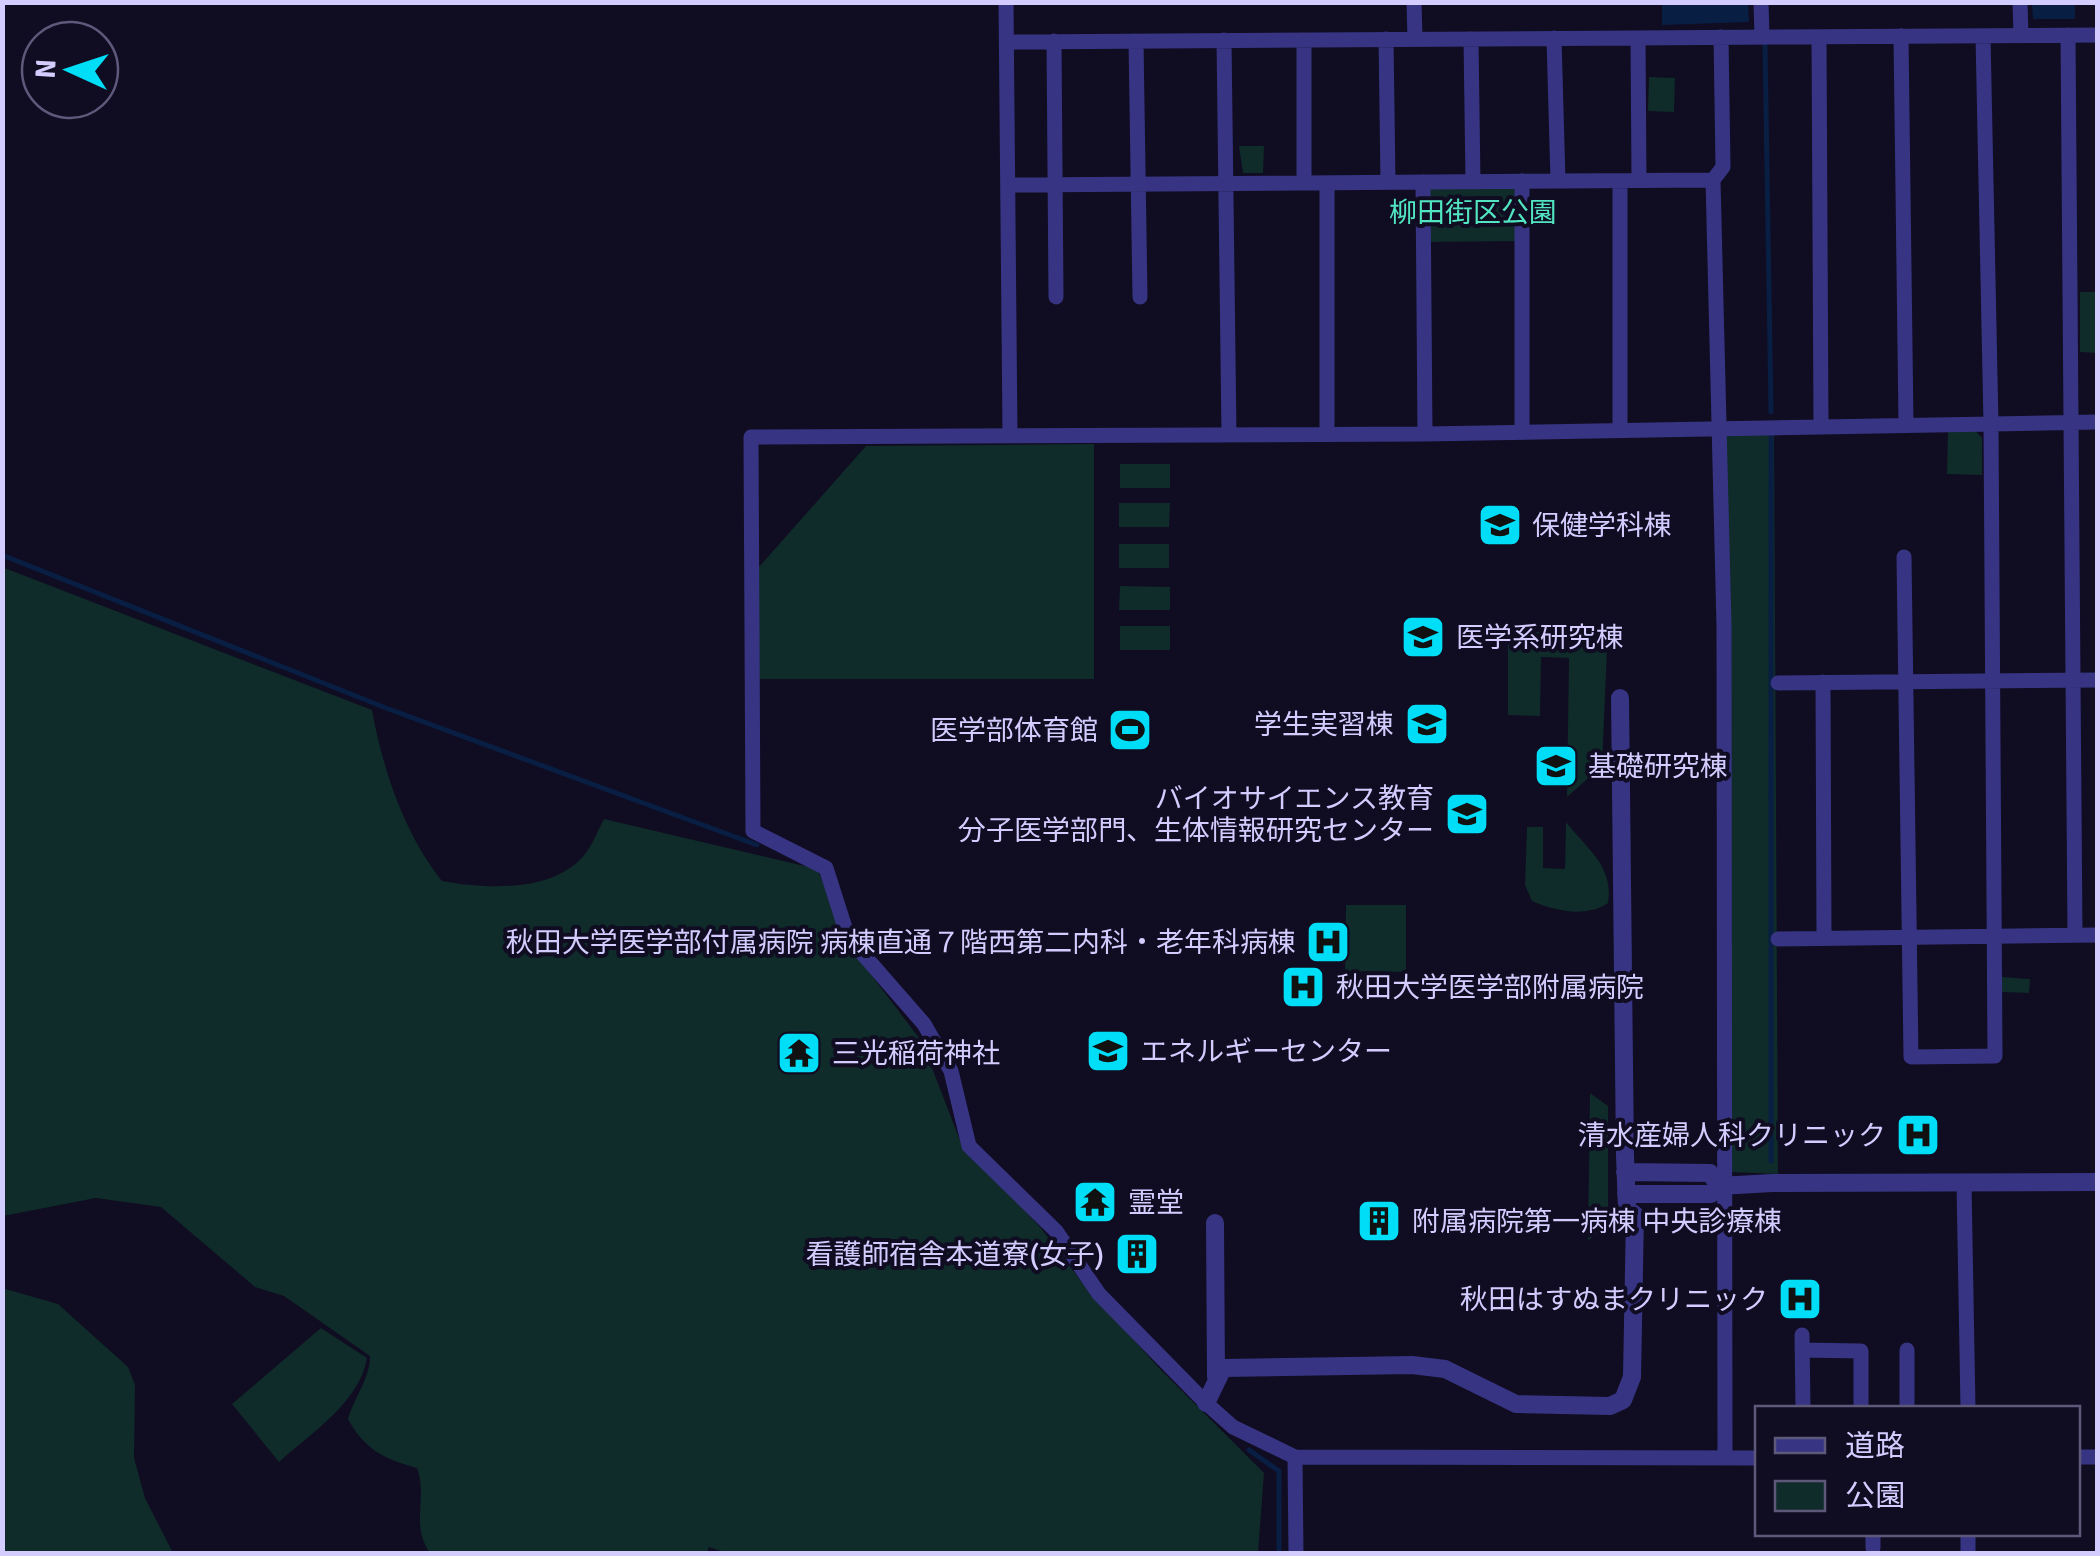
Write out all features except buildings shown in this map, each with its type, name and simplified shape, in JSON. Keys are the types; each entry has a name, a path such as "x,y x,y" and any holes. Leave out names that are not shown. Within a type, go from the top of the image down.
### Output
{"street":[{"path":"1006,2 1010,435"},
{"path":"1414,2 1415,39"},
{"path":"1762,2 1762,37"},
{"path":"2020,2 2021,35"},
{"path":"2068,35 2075,935"},
{"path":"1007,42 2098,35"},
{"path":"1901,36 1906,424"},
{"path":"1904,557 1912,1057 1995,1056 1991,424 1982,36"},
{"path":"1721,37 1723,166 1713,180 1720,426 1725,1457"},
{"path":"1819,37 1821,425"},
{"path":"1554,38 1558,181"},
{"path":"1638,38 1640,180"},
{"path":"1386,39 1388,182"},
{"path":"1470,39 1474,182"},
{"path":"1224,40 1229,435"},
{"path":"1304,40 1304,183"},
{"path":"1054,41 1056,297"},
{"path":"1136,41 1140,298"},
{"path":"1620,180 1620,430"},
{"path":"1008,185 1713,180"},
{"path":"1326,182 1326,433"},
{"path":"1423,182 1426,434"},
{"path":"1522,182 1522,432"},
{"path":"1755,1458 1295,1458 1233,1427 1206,1403 1099,1294 1056,1231 969,1146 951,1071 924,1024 848,936 826,868 753,831 751,438 1426,434 2098,422"},
{"path":"1778,683 2098,680"},
{"path":"1822,682 1824,938"},
{"path":"1216,1376 1223,1368 1412,1365 1444,1369 1516,1404 1610,1406 1623,1400 1632,1378 1635,1216 1627,1209 1625,1172 1620,698"},
{"path":"1778,939 2098,935"},
{"path":"1625,1172 1710,1173 1722,1186"},
{"path":"1626,1194 1712,1194 1722,1186 2098,1182"},
{"path":"1964,1183 1968,1406"},
{"path":"1206,1403 1216,1376 1215,1223"},
{"path":"1803,1406 1802,1342 1861,1351 1861,1406"},
{"path":"1907,1350 1907,1406"},
{"path":"1295,1458 1296,1554"}],"green space":[{"path":"1649,77 1675,78 1674,112 1648,111"},
{"path":"1239,146 1264,146 1263,173 1243,173"},
{"name":"柳田街区公園","path":"1522,181 1522,241 1424,242 1423,182"},
{"path":"2080,292 2097,292 2097,353 2080,352"},
{"path":"1719,426 1774,426 1778,1174 1729,1172"},
{"path":"1948,430 1975,430 1982,438 1982,475 1947,474"},
{"path":"1094,444 1094,679 756,679 759,567 866,446"},
{"path":"1120,464 1170,464 1170,488 1120,488"},
{"path":"1119,503 1170,503 1169,527 1119,527"},
{"path":"1119,544 1169,544 1169,568 1119,568"},
{"path":"2,567 372,710 382,755 406,822 442,881 498,886 556,876 585,854 604,819 817,869 857,956 922,1042 961,1143 1041,1228 1084,1285 1160,1369 1264,1473 1258,1553 730,1554 709,1547 706,1554 430,1553 421,1532 417,1468 376,1451 348,1419 365,1380 370,1356 284,1296 255,1287 161,1207 96,1198 3,1216"},
{"path":"1120,586 1170,587 1170,610 1119,610"},
{"path":"1120,626 1170,626 1170,650 1120,650"},
{"path":"1518,632 1586,632 1607,649 1602,766 1567,797 1569,658 1541,657 1540,716 1508,715 1508,639"},
{"path":"1566,822 1603,868 1608,903 1599,908 1580,912 1550,908 1532,901 1525,885 1527,827 1543,827 1543,868 1565,869"},
{"path":"1346,905 1406,905 1406,972 1345,971"},
{"path":"2002,977 2030,979 2029,993 2002,992"},
{"path":"1590,1093 1608,1106 1608,1223 1588,1241"},
{"path":"2,1288 58,1304 128,1367 135,1385 134,1458 145,1498 173,1553 3,1553"},
{"path":"321,1328 367,1358 363,1374 345,1403 279,1462 232,1404"}],"water":[{"path":"1662,3 1748,3 1749,22 1662,25"},
{"path":"2032,3 2075,3 2075,19 2033,19"}],"waterway":[{"path":"1765,45 1771,412"},
{"path":"1771,429 1771,1161"},
{"path":"2,555 386,708 757,845"},
{"path":"1249,1450 1279,1471 1279,1554"}],"place":[{"name":"保健学科棟","path":"1500,525"},
{"name":"医学系研究棟","path":"1423,637"},
{"name":"学生実習棟","path":"1427,724"},
{"name":"医学部体育館","path":"1130,730"},
{"name":"基礎研究棟","path":"1556,766"},
{"name":"バイオサイエンス教育 分子医学部門、生体情報研究センター","path":"1467,814"},
{"name":"秋田大学医学部付属病院 病棟直通７階西第二内科・老年科病棟","path":"1328,942"},
{"name":"秋田大学医学部附属病院","path":"1303,987"},
{"name":"エネルギーセンター","path":"1108,1051"},
{"name":"三光稲荷神社","path":"799,1053"},
{"name":"清水産婦人科クリニック","path":"1918,1135"},
{"name":"霊堂","path":"1095,1202"},
{"name":"附属病院第一病棟 中央診療棟","path":"1379,1221"},
{"name":"看護師宿舎本道寮(女子)","path":"1137,1254"},
{"name":"秋田はすぬまクリニック","path":"1800,1299"}]}
